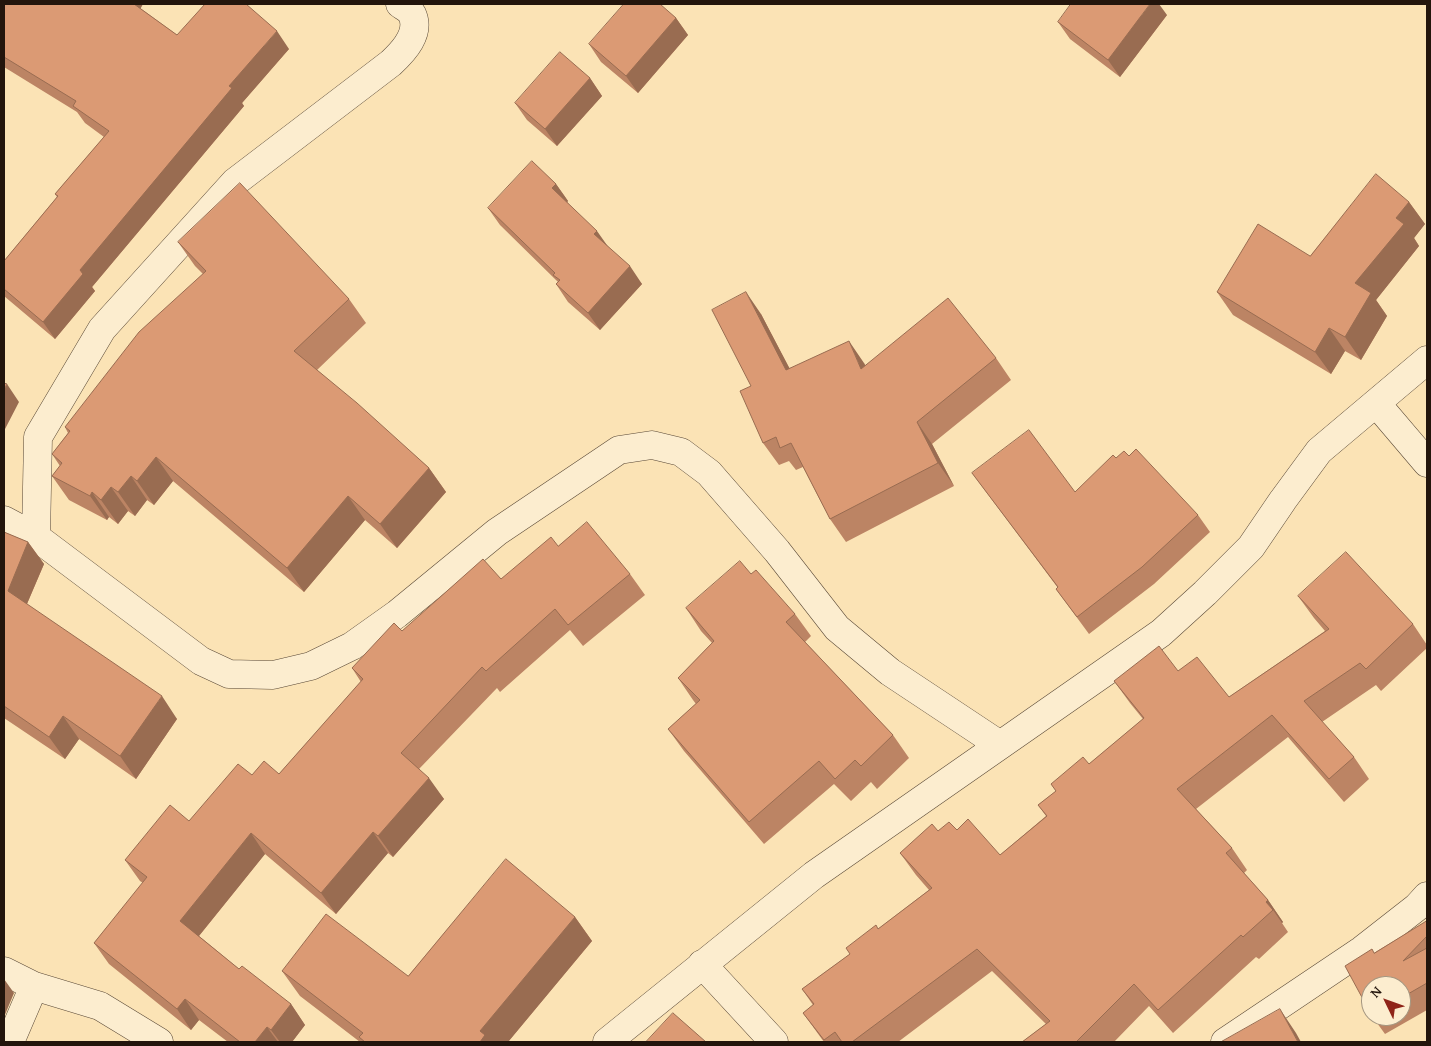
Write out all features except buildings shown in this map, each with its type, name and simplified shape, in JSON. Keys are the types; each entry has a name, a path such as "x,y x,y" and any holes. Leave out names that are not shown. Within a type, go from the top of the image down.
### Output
{"street":[{"path":"36,537 38,437 102,329 235,182 403,52 411,39 415,27 412,13 400,4"},
{"path":"607,1042 814,875 1160,632 1205,594 1251,547 1319,451 1427,360"},
{"path":"1376,403 1427,463"},
{"path":"4,520 36,537 201,661 229,674 273,675 311,666 352,646 397,614 505,527 620,450 652,445 681,452 709,473 777,551 837,628 890,672 1000,745"},
{"path":"1225,1042 1362,950 1417,907 1427,896"},
{"path":"702,964 774,1042"},
{"path":"4,971 34,986 100,1006 159,1042"},
{"path":"10,1042 34,986"}]}
